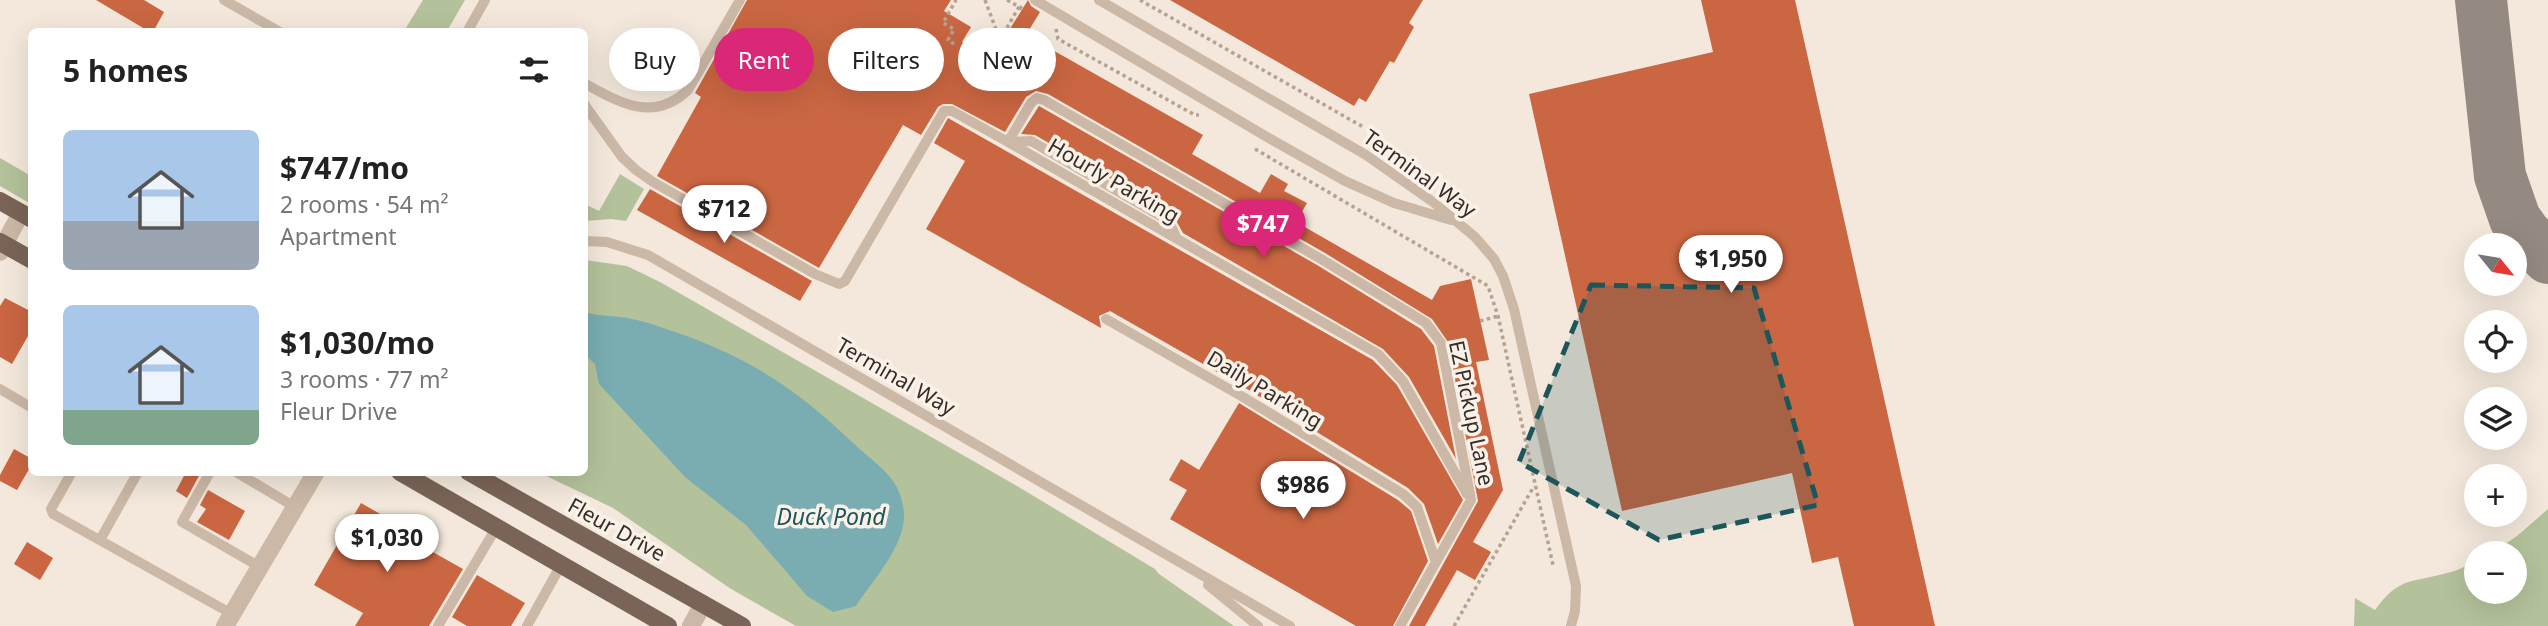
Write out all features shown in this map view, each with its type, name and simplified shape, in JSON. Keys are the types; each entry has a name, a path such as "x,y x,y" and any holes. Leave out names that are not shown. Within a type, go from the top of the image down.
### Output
{"main road":[{"path":"0,201 26,216"},
{"path":"1,246 28,258"},
{"path":"407,476 668,626"},
{"name":"Fleur Drive","path":"476,476 742,626"}],"street":[{"path":"1,246 26,216"},
{"path":"229,620 314,476"},
{"path":"691,626 703,604"}],"lane":[{"path":"224,0 273,28"},
{"path":"469,28 485,0"},
{"path":"588,85 618,102 636,107 655,107 680,97 688,90 740,0"},
{"path":"1035,0 1345,181 1394,203 1456,221"},
{"name":"Terminal Way","path":"1099,0 1366,155 1424,195 1475,237 1494,259 1503,275 1514,309 1577,586 1571,626"},
{"name":"EZ Pickup Lane","path":"1008,142 1031,103 1037,98 1044,100 1321,258 1426,323 1441,343 1471,500"},
{"path":"588,110 622,157 653,182 815,274 839,284 845,281 944,111 952,111 1008,142"},
{"name":"Hourly Parking","path":"1008,142 1378,354 1404,381 1471,500"},
{"name":"Terminal Way","path":"588,241 607,242 648,255 1290,626"},
{"name":"Daily Parking","path":"1106,319 1243,397 1403,494 1417,507 1436,562"},
{"path":"0,389 28,406"},
{"path":"70,476 52,512 229,620"},
{"path":"100,540 136,476"},
{"path":"208,476 182,520 183,524 260,567"},
{"path":"243,476 295,508"},
{"path":"1399,626 1471,500"},
{"path":"438,626 496,528"},
{"path":"527,626 561,565"},
{"path":"1186,567 1258,626"}],"path":[{"path":"954,44 948,40 954,29 943,23 956,0"},
{"path":"985,0 1000,40 1020,5"},
{"path":"1007,0 1031,13"},
{"path":"1140,0 1365,128"},
{"path":"1055,27 1058,39 1195,115 1202,114"},
{"path":"1249,144 1482,281 1492,295 1553,565"},
{"path":"1480,321 1497,316"},
{"path":"1454,626 1535,484"}],"highlighted area":[{"path":"1591,285 1754,288 1818,505 1659,540 1519,462"}],"green space":[{"path":"423,0 465,0 449,28 406,28"},
{"path":"0,158 28,174 28,202 0,186"},
{"path":"620,174 644,189 626,221 588,221 588,206 599,211"},
{"path":"588,260 627,266 660,282 1017,486 1155,569 1234,626 796,626 731,589 613,508 546,476 588,476"},
{"path":"2548,509 2548,626 2354,626 2355,598 2375,610 2400,585 2464,566 2464,604 2527,604 2527,541 2510,541"}],"water":[{"name":"Duck Pond","path":"588,313 644,322 704,343 772,377 792,391 832,423 886,473 902,500 903,525 894,550 856,606 833,612 807,596 746,525 685,477 599,384 595,364 588,358"}],"building":[{"path":"96,0 144,0 164,12 155,28 143,28"},
{"path":"747,0 951,0 944,11 971,27 958,28 958,91 1036,91 1026,97 1005,132 952,104 938,107 921,135 903,125 819,268 657,176 701,97 695,93 700,91 700,84 714,59 714,91 814,91 814,28 731,28"},
{"path":"1028,0 1031,6 1040,12 1030,28 1010,28"},
{"path":"1170,0 1423,0 1409,23 1414,27 1394,63 1390,61 1366,102 1359,98 1354,106"},
{"path":"1701,0 1795,0 1935,626 1854,626 1838,557 1812,563 1792,473 1622,511 1529,94 1713,52"},
{"path":"1056,52 1203,135 1192,154 1260,193 1271,174 1288,184 1284,191 1307,203 1296,222 1432,300 1440,286 1471,279 1489,360 1476,362 1503,490 1473,542 1491,552 1475,580 1457,570 1425,626 1409,626 1478,501 1448,342 1432,319 1325,253 1048,94 1036,91 1056,91"},
{"path":"1039,106 1317,265 1421,329 1434,346 1456,459 1409,377 1383,349 1183,233 1173,215 1035,135 1021,134"},
{"path":"948,118 1373,360 1397,385 1463,500 1438,544 1424,504 1408,488 1247,389 1110,311 1099,316 1101,328 926,229 965,161 934,143"},
{"path":"650,189 812,281 800,301 637,210"},
{"path":"5,298 28,310 28,336 12,364 0,357 0,306"},
{"path":"1239,403 1398,500 1411,511 1428,561 1393,626 1356,626 1170,519 1187,490 1169,480 1181,459 1199,470"},
{"path":"14,449 28,457 28,471 17,490 0,481 0,475"},
{"path":"184,476 199,476 187,498 176,491"},
{"path":"208,490 245,511 229,540 197,522 206,509 200,505"},
{"path":"361,503 410,531 406,537 463,569 429,626 355,626 363,613 314,585"},
{"path":"27,542 53,558 40,580 14,564"},
{"path":"477,575 525,603 511,626 467,626 452,617"}],"taxiway":[{"path":"2481,0 2500,176 2515,219 2548,258"}]}
